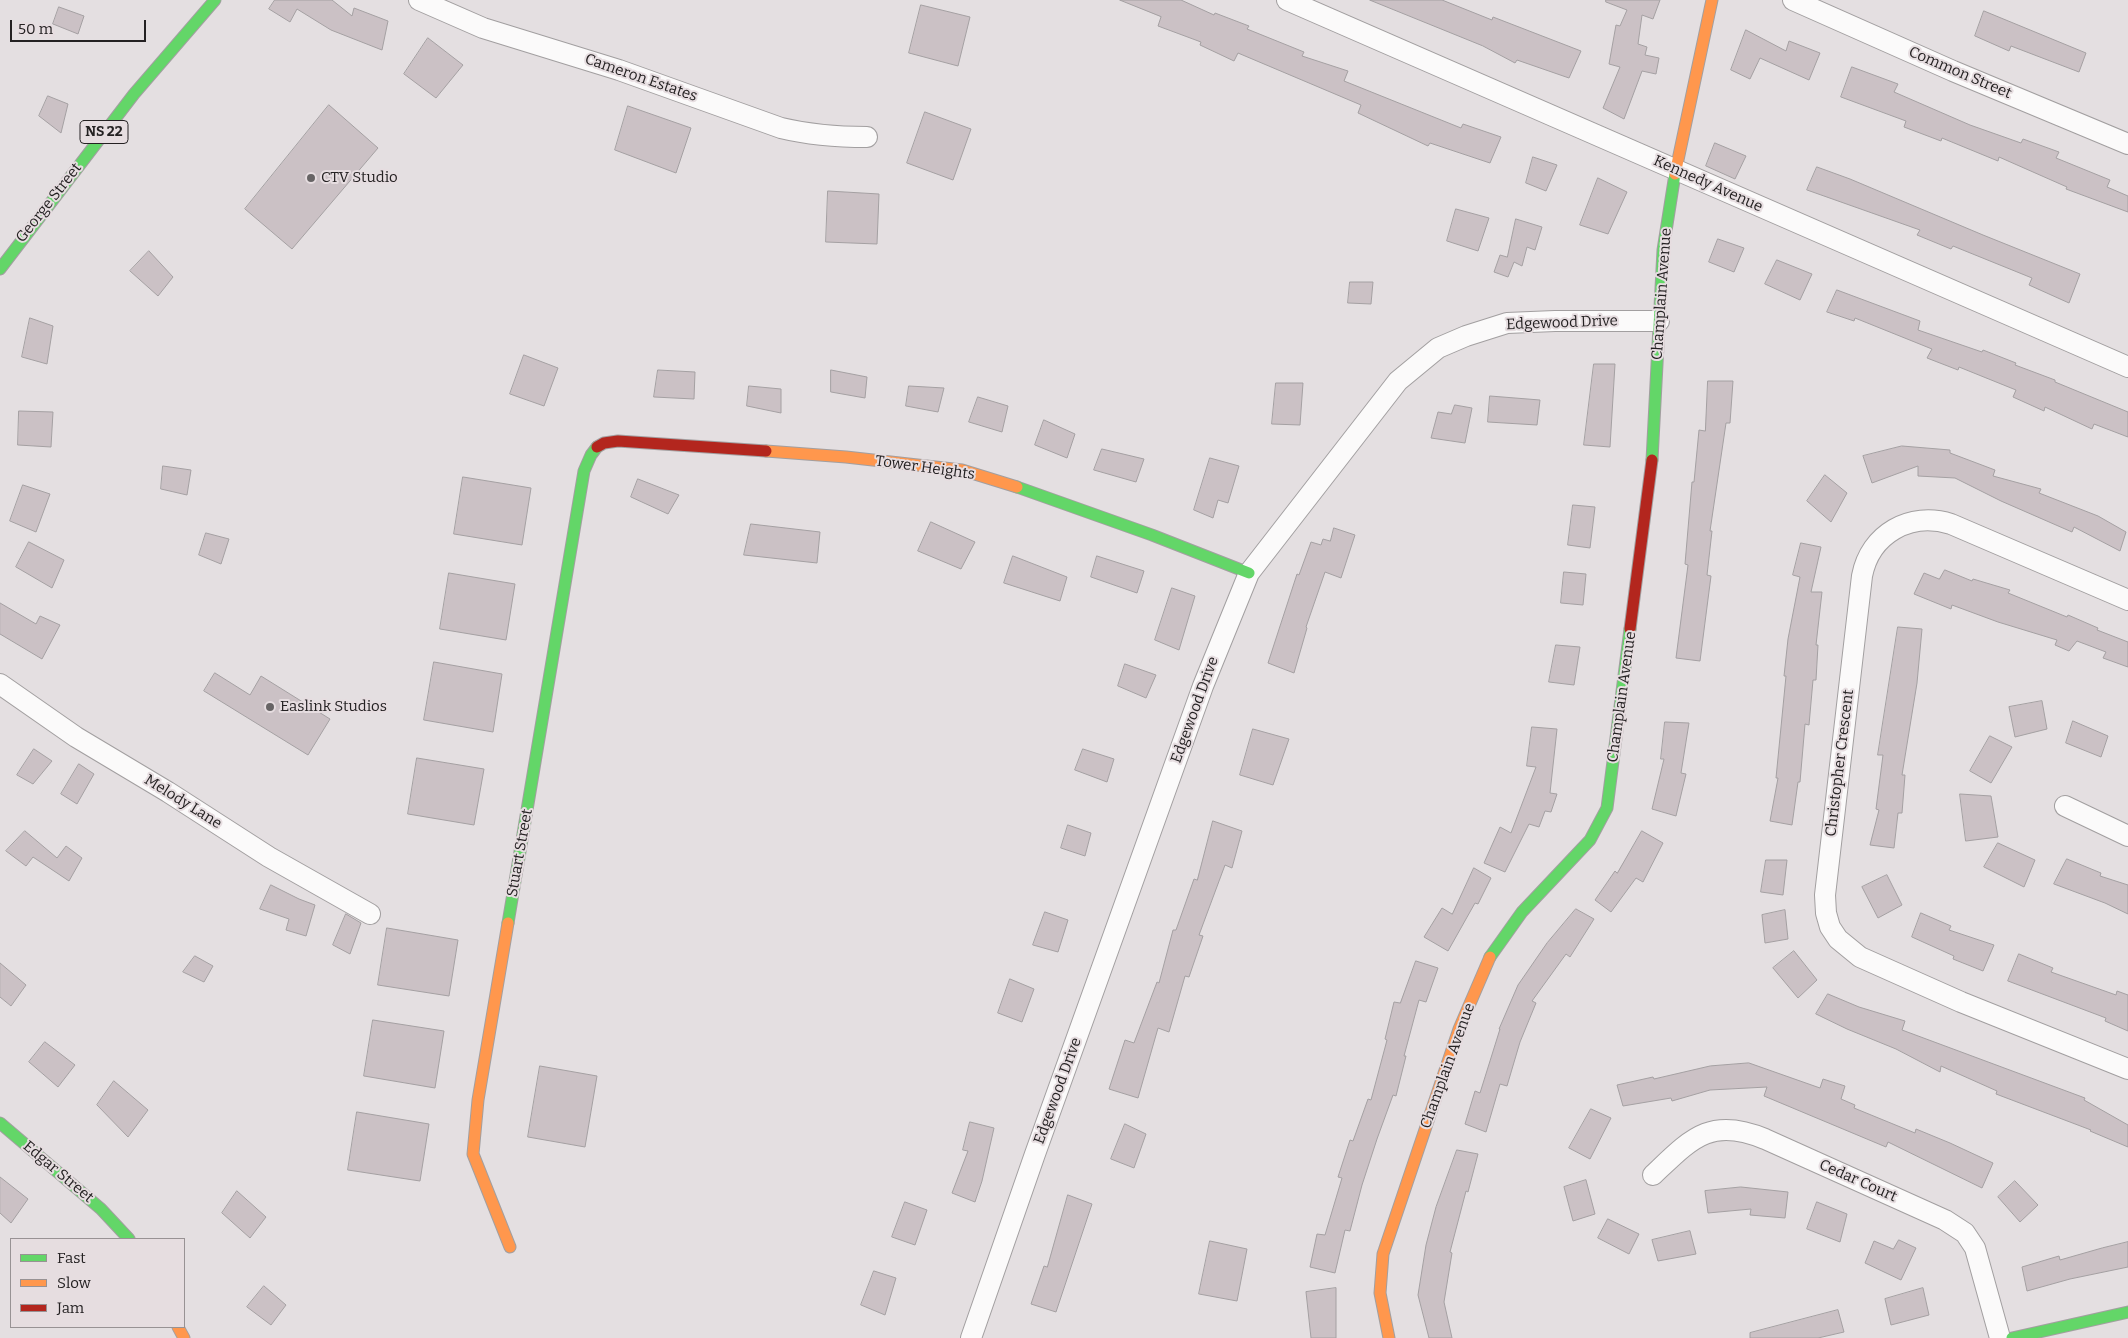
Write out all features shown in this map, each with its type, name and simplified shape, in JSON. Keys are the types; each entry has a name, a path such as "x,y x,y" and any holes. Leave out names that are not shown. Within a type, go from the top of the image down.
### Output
{"street":[{"name":"George Street","path":"0,269 134,94 215,0"},
{"name":"Cameron Estates","path":"419,0 483,28 619,70 781,128 825,136 868,137"},
{"name":"Kennedy Avenue","path":"1287,0 2128,367"},
{"name":"Champlain Avenue","path":"1389,1338 1380,1293 1383,1254 1459,1029 1491,955 1499,943 1522,912 1590,840 1607,808 1654,443 1663,250 1676,170 1712,0"},
{"name":"Common Street","path":"1793,0 1953,71 2128,144"},
{"name":"Edgewood Drive","path":"971,1338 1034,1154 1203,686 1249,573 1268,546 1398,381 1438,348 1466,336 1507,323 1659,321"},
{"name":"Tower Heights","path":"590,456 602,443 620,440 846,457 962,470 1032,492 1152,535 1249,573"},
{"name":"Stuart Street","path":"510,1247 473,1154 478,1100 584,471 590,456"},
{"name":"Christopher Crescent","path":"2128,600 1939,520 1922,520 1906,524 1889,532 1879,541 1866,562 1862,576 1824,903 1827,920 1833,934 1860,957 1961,1002 2128,1069"},
{"name":"Melody Lane","path":"0,684 76,737 168,792 269,857 370,914"},
{"path":"2065,806 2128,836"},
{"name":"Edgar Street","path":"0,1123 101,1209 128,1238"},
{"name":"Cedar Court","path":"1653,1175 1688,1141 1699,1136 1740,1130 1765,1139 1945,1220 1965,1233 1974,1248 2000,1338"},
{"path":"2012,1338 2128,1312"}],"building":[{"path":"275,0 332,0 352,16 354,8 388,21 382,50 331,30 297,9 290,22 269,9"},
{"path":"1120,0 1181,0 1214,15 1215,13 1249,26 1247,29 1304,52 1302,56 1348,71 1344,81 1461,128 1463,124 1501,137 1490,163 1430,143 1428,146 1358,113 1361,105 1238,53 1234,61 1200,45 1201,42 1158,26 1161,17"},
{"path":"1370,0 1442,0 1492,20 1493,17 1581,51 1569,78 1517,60 1515,63 1483,46"},
{"path":"1606,0 1660,0 1653,19 1642,15 1638,44 1647,47 1645,55 1659,58 1656,74 1642,71 1624,119 1603,108 1620,67 1609,64 1616,25 1620,26 1627,10 1606,2"},
{"path":"921,5 970,17 958,66 909,53"},
{"path":"59,7 84,16 78,34 53,24"},
{"path":"1984,11 2086,53 2079,72 2011,46 2009,51 1975,36"},
{"path":"1746,30 1786,51 1789,41 1820,53 1809,80 1760,58 1750,79 1731,70"},
{"path":"428,38 463,65 436,98 404,74"},
{"path":"1852,67 1898,84 1894,92 1970,125 2021,143 2023,139 2059,152 2056,158 2110,180 2107,187 2128,196 2128,212 2066,189 2067,187 1999,157 1998,161 1942,138 1941,141 1904,127 1906,121 1841,97"},
{"path":"48,96 68,104 61,133 39,116"},
{"name":"CTV Studio","path":"329,105 378,148 292,249 245,209"},
{"path":"628,106 691,128 676,173 615,150"},
{"path":"925,112 971,129 953,180 907,163"},
{"path":"1715,143 1746,156 1735,179 1706,166"},
{"path":"1533,157 1557,165 1546,191 1526,183"},
{"path":"1817,167 2080,274 2069,303 2029,285 2032,278 1953,246 1951,249 1917,235 1920,230 1807,190"},
{"path":"1598,178 1627,192 1608,234 1580,225"},
{"path":"828,191 879,194 877,244 826,242"},
{"path":"1456,209 1489,218 1478,251 1447,241"},
{"path":"1516,219 1542,227 1535,250 1527,247 1522,266 1514,262 1508,277 1494,272 1500,255 1507,257"},
{"path":"1718,239 1744,248 1734,272 1709,262"},
{"path":"149,251 173,277 158,296 130,271"},
{"path":"1777,260 1812,274 1800,300 1765,284"},
{"path":"1350,282 1373,282 1371,304 1348,303"},
{"path":"1837,290 1920,321 1918,330 1982,352 1983,350 2128,412 2128,437 2094,424 2092,429 2045,407 2044,411 2013,397 2016,390 1959,367 1958,370 1927,358 1932,349 1855,318 1854,321 1827,312"},
{"path":"30,318 53,326 47,364 22,357"},
{"path":"524,355 558,368 544,406 510,394"},
{"path":"1594,364 1615,364 1610,447 1584,445"},
{"path":"658,370 695,372 694,399 654,397"},
{"path":"831,370 867,377 865,398 831,392"},
{"path":"1708,381 1733,381 1730,423 1726,423 1710,531 1712,531 1707,575 1711,576 1700,661 1676,658 1688,565 1685,564 1692,482 1694,482 1699,430 1705,431"},
{"path":"1276,383 1303,383 1300,425 1272,424"},
{"path":"749,386 781,389 781,413 747,406"},
{"path":"909,386 944,388 938,412 906,406"},
{"path":"1490,396 1540,400 1537,425 1488,422"},
{"path":"978,397 1008,406 1002,432 969,422"},
{"path":"1455,405 1472,408 1465,443 1431,438 1438,412 1451,414"},
{"path":"19,411 53,412 51,447 18,445"},
{"path":"1044,420 1075,434 1067,458 1035,445"},
{"path":"1902,446 1950,450 1950,453 1995,470 1993,476 2041,489 2039,493 2098,516 2126,532 2120,551 2074,527 2072,532 2001,501 1955,478 1918,476 1918,466 1872,483 1863,456"},
{"path":"1102,449 1144,459 1136,482 1094,470"},
{"path":"1210,458 1239,466 1228,503 1218,500 1213,518 1194,510"},
{"path":"163,466 191,470 187,495 161,489"},
{"path":"1825,475 1847,493 1831,522 1807,501"},
{"path":"463,477 531,488 522,545 454,534"},
{"path":"638,479 679,495 668,514 631,497"},
{"path":"23,485 50,494 36,532 10,521"},
{"path":"1573,505 1595,507 1590,548 1568,545"},
{"path":"931,522 975,542 961,569 918,551"},
{"path":"751,524 820,532 817,563 744,555"},
{"path":"1334,528 1355,535 1341,578 1325,572 1306,627 1294,673 1268,663 1297,574 1299,575 1311,542 1321,545 1323,539 1330,541"},
{"path":"206,533 229,539 221,564 199,555"},
{"path":"29,542 64,560 52,588 16,567"},
{"path":"1801,543 1821,547 1811,592 1822,592 1816,645 1818,645 1816,680 1813,680 1809,725 1805,724 1800,782 1798,782 1792,825 1770,821 1778,778 1776,778 1788,639 1800,577 1793,575"},
{"path":"1013,556 1067,577 1060,601 1004,583"},
{"path":"1097,556 1144,571 1137,593 1091,577"},
{"path":"1945,570 1972,581 1973,579 2010,590 2008,593 2067,617 2068,615 2098,628 2097,630 2128,642 2128,667 2103,658 2106,652 2077,641 2069,651 2055,645 2057,640 1998,622 1952,605 1951,609 1914,594 1924,573 1939,579"},
{"path":"1564,572 1586,574 1583,605 1561,603"},
{"path":"449,573 515,584 506,640 440,629"},
{"path":"1172,588 1195,596 1179,650 1155,640"},
{"path":"0,603 36,624 40,616 60,625 42,659 0,634"},
{"path":"1898,627 1922,629 1917,683 1902,775 1905,775 1902,813 1898,813 1894,848 1870,845 1879,810 1876,809 1883,755 1878,755"},
{"path":"1556,645 1580,647 1574,685 1549,682"},
{"path":"434,662 502,674 493,732 424,720"},
{"path":"1125,664 1156,675 1146,698 1118,686"},
{"name":"Easlink Studios","path":"215,673 250,695 261,676 330,719 308,755 204,691"},
{"path":"2042,701 2047,729 2015,737 2009,707"},
{"path":"2073,721 2108,736 2101,757 2066,743"},
{"path":"1665,722 1689,723 1681,773 1686,774 1676,816 1652,809 1664,759 1661,759"},
{"path":"1532,727 1557,729 1550,793 1557,794 1551,812 1545,811 1539,827 1529,824 1505,872 1484,863 1500,827 1511,833 1536,767 1527,766"},
{"path":"1253,729 1289,739 1273,785 1240,775"},
{"path":"1990,736 2012,747 1991,783 1970,771"},
{"path":"34,749 52,761 33,784 17,775"},
{"path":"1083,749 1114,759 1107,782 1075,770"},
{"path":"417,758 484,769 474,825 408,814"},
{"path":"79,764 94,774 77,804 61,794"},
{"path":"1960,794 1991,796 1998,837 1966,841"},
{"path":"1213,821 1242,831 1232,868 1225,865 1199,935 1203,936 1189,977 1185,976 1169,1032 1158,1028 1138,1098 1109,1089 1125,1040 1134,1043 1157,982 1159,983 1173,930 1176,930 1194,879 1197,880"},
{"path":"1068,825 1091,833 1085,856 1061,848"},
{"path":"25,831 57,858 66,846 82,858 69,881 33,857 26,866 6,851"},
{"path":"1642,831 1663,843 1643,882 1636,878 1611,912 1595,900 1615,871 1617,873"},
{"path":"1998,843 2035,860 2024,887 1984,867"},
{"path":"2067,859 2101,873 2100,876 2128,885 2128,914 2105,903 2054,884"},
{"path":"1766,860 1787,860 1783,895 1761,892"},
{"path":"1474,868 1491,878 1478,904 1475,903 1448,951 1424,937 1442,908 1452,914"},
{"path":"1887,875 1902,905 1878,918 1862,887"},
{"path":"271,885 315,905 306,936 286,930 289,919 260,909"},
{"path":"1576,909 1594,919 1570,957 1566,954 1532,1001 1536,1003 1520,1042 1507,1086 1500,1084 1486,1132 1465,1124 1475,1091 1480,1093 1499,1029 1518,985 1547,943"},
{"path":"1785,910 1788,939 1765,943 1762,915"},
{"path":"1045,912 1068,920 1058,952 1033,945"},
{"path":"1921,913 1951,926 1949,930 1994,945 1983,971 1953,959 1954,956 1912,937"},
{"path":"346,914 361,923 350,954 333,945"},
{"path":"387,928 458,940 449,996 378,985"},
{"path":"1794,951 1817,980 1798,998 1773,968"},
{"path":"2019,954 2053,968 2051,972 2116,995 2117,991 2128,995 2128,1031 2105,1021 2106,1018 2008,981"},
{"path":"195,956 213,966 204,982 183,972"},
{"path":"1416,961 1438,968 1426,1002 1419,1000 1404,1056 1406,1056 1396,1096 1393,1095 1377,1139 1350,1231 1345,1230 1335,1273 1310,1267 1317,1234 1325,1235 1342,1178 1338,1177 1350,1140 1353,1141 1368,1099 1371,1100 1387,1040 1385,1039 1394,1002 1400,1003"},
{"path":"0,963 26,985 11,1006 0,997"},
{"path":"1010,979 1034,989 1022,1022 998,1013"},
{"path":"1828,994 1859,1007 1905,1021 1902,1030 2085,1098 2084,1100 2128,1125 2128,1147 2091,1130 1996,1094 1997,1091 1941,1066 1940,1072 1896,1049 1816,1014"},
{"path":"373,1020 444,1031 435,1088 364,1076"},
{"path":"45,1042 75,1065 58,1087 29,1062"},
{"path":"1749,1063 1820,1088 1823,1079 1845,1086 1841,1099 1855,1105 1854,1108 1915,1133 1916,1129 1993,1163 1982,1188 1888,1142 1886,1147 1764,1096 1767,1087 1710,1090 1672,1101 1671,1098 1623,1106 1617,1085 1653,1077 1654,1079 1710,1066"},
{"path":"540,1066 597,1076 585,1147 528,1137"},
{"path":"114,1081 148,1110 128,1137 97,1105"},
{"path":"1591,1109 1611,1118 1590,1159 1569,1148"},
{"path":"357,1112 429,1124 420,1181 348,1170"},
{"path":"970,1122 994,1128 982,1181 975,1202 952,1193 968,1151 963,1150"},
{"path":"1125,1124 1146,1134 1134,1168 1111,1159"},
{"path":"1457,1150 1478,1154 1450,1252 1452,1253 1444,1302 1452,1338 1429,1338 1418,1295 1426,1245 1436,1207"},
{"path":"0,1177 28,1199 11,1223 0,1213"},
{"path":"1586,1180 1595,1214 1573,1221 1564,1187"},
{"path":"2015,1181 2038,1205 2020,1222 1998,1197"},
{"path":"1741,1187 1788,1192 1785,1218 1750,1215 1751,1209 1708,1213 1705,1191"},
{"path":"237,1191 266,1217 250,1238 222,1213"},
{"path":"1068,1195 1092,1204 1056,1312 1031,1304 1044,1266 1047,1267"},
{"path":"905,1202 927,1210 915,1245 892,1237"},
{"path":"1817,1202 1847,1214 1840,1242 1807,1229"},
{"path":"1608,1219 1639,1234 1629,1254 1598,1238"},
{"path":"1690,1231 1696,1254 1658,1261 1652,1240"},
{"path":"1899,1240 1916,1248 1901,1280 1865,1263 1874,1241 1893,1249"},
{"path":"1210,1241 1247,1249 1237,1301 1199,1294"},
{"path":"2128,1242 2128,1267 2070,1279 2027,1291 2022,1267 2059,1256 2060,1260"},
{"path":"874,1271 896,1278 885,1315 861,1305"},
{"path":"264,1286 286,1305 271,1325 247,1307"},
{"path":"1336,1288 1336,1338 1311,1338 1306,1292"},
{"path":"1923,1288 1929,1315 1891,1325 1885,1299"},
{"path":"1838,1310 1844,1332 1818,1338 1750,1338 1750,1333"}],"traffic: fast":[{"path":"0,269 134,94 215,0"},
{"path":"1652,460 1663,250 1675,174"},
{"path":"508,923 584,471 597,447"},
{"path":"1017,487 1152,535 1249,573"},
{"path":"1490,957 1522,912 1590,840 1607,808 1630,629"},
{"path":"0,1123 101,1209 128,1238"},
{"path":"2012,1338 2128,1312"}],"traffic: slow":[{"path":"1675,174 1712,0"},
{"path":"766,451 846,457 962,470 1017,487"},
{"path":"508,923 478,1100 473,1154 510,1247"},
{"path":"1389,1338 1380,1293 1383,1254 1459,1029 1490,957"},
{"path":"179,1328 184,1338"}],"traffic: jam":[{"path":"597,447 604,443 618,441 766,451"},
{"path":"1630,629 1652,460"}],"place":[{"name":"CTV Studio","path":"311,178"},
{"name":"Easlink Studios","path":"270,707"}]}
